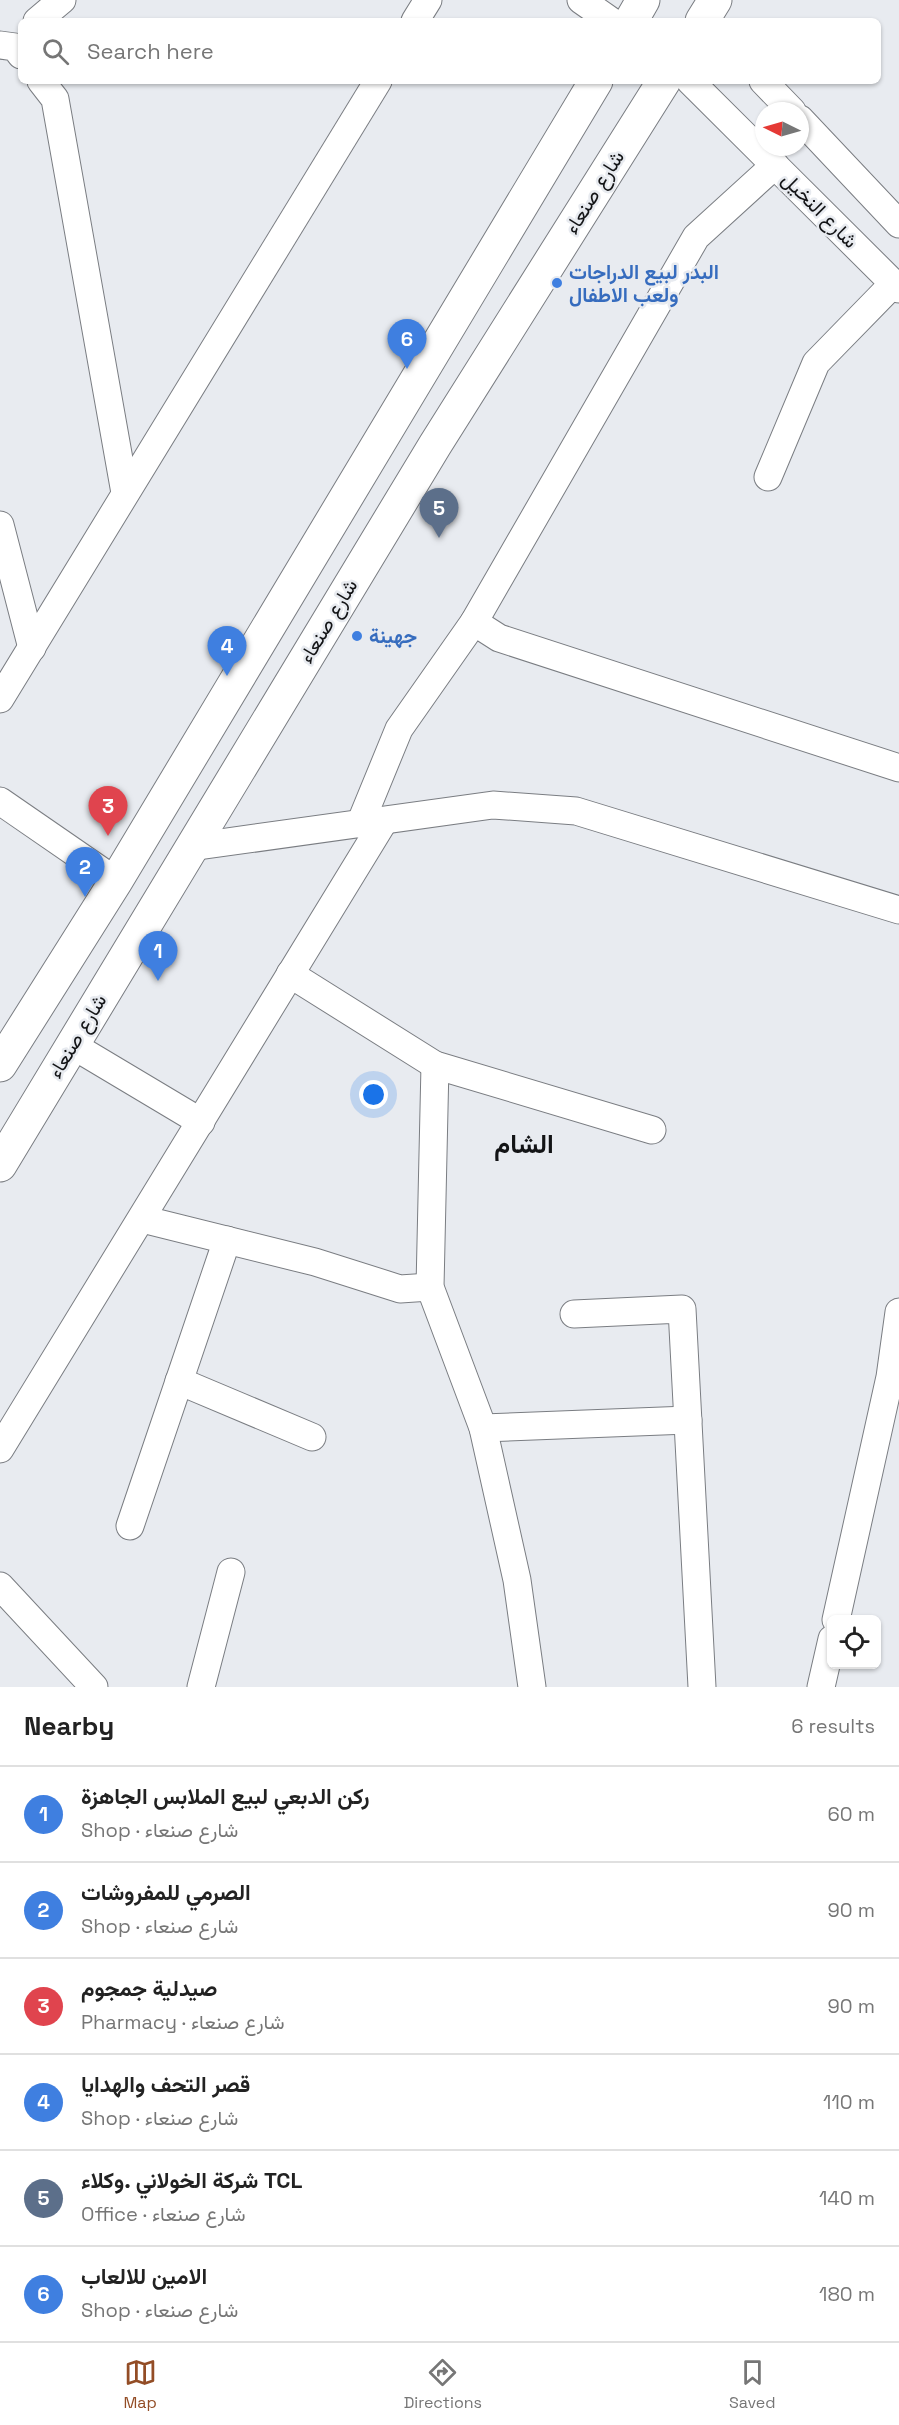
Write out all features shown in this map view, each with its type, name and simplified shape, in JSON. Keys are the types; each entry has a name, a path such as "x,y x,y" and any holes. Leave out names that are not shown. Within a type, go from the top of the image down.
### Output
{"highway":[{"path":"633,18 643,0"},
{"path":"0,1065 116,881 594,84"},
{"name":"شارع صنعاء","path":"0,1165 435,445 662,84"},
{"path":"447,328 448,351 466,364 490,360"},
{"path":"397,411 412,409 423,413 434,426 435,445"}],"street":[{"path":"41,18 62,0"},
{"path":"417,18 428,0"},
{"path":"581,0 607,18"},
{"path":"43,84 55,99 125,493"},
{"path":"0,699 376,84"},
{"name":"شارع النخيل","path":"693,84 896,286"},
{"path":"767,84 784,102"},
{"path":"809,129 899,224"},
{"path":"0,1449 290,974 372,823 399,729 474,621 696,237 775,165"},
{"path":"768,477 816,363 896,286"},
{"path":"1,535 32,648"},
{"path":"474,621 499,638 899,768"},
{"path":"0,801 116,881"},
{"path":"191,847 493,806 576,812 899,910"},
{"path":"290,974 435,1065 652,1130"},
{"path":"72,1045 201,1122"},
{"path":"435,1065 430,1287 483,1428 517,1580 532,1687"},
{"path":"142,1219 315,1262 400,1289 430,1287"},
{"path":"130,1526 227,1240"},
{"path":"574,1314 682,1309 702,1687"},
{"path":"837,1615 895,1373 899,1312"},
{"path":"179,1381 312,1437"},
{"path":"483,1428 688,1420"},
{"path":"201,1687 231,1572"},
{"path":"0,1586 94,1687"},
{"path":"821,1687 827,1658"}],"place":[{"name":"البدر لبيع الدراجات ولعب الاطفال","path":"557,283"},
{"name":"الامين للالعاب","path":"407,369"},
{"name":"شركة الخولاني .وكلاء TCL","path":"439,538"},
{"name":"جهينة","path":"357,636"},
{"name":"قصر التحف والهدايا","path":"227,676"},
{"name":"صيدلية جمجوم","path":"108,836"},
{"name":"الصرمي للمفروشات","path":"85,897"},
{"name":"ركن الدبعي لبيع الملابس الجاهزة","path":"158,981"}],"district":[{"name":"الشام","path":"524,1144"}]}
